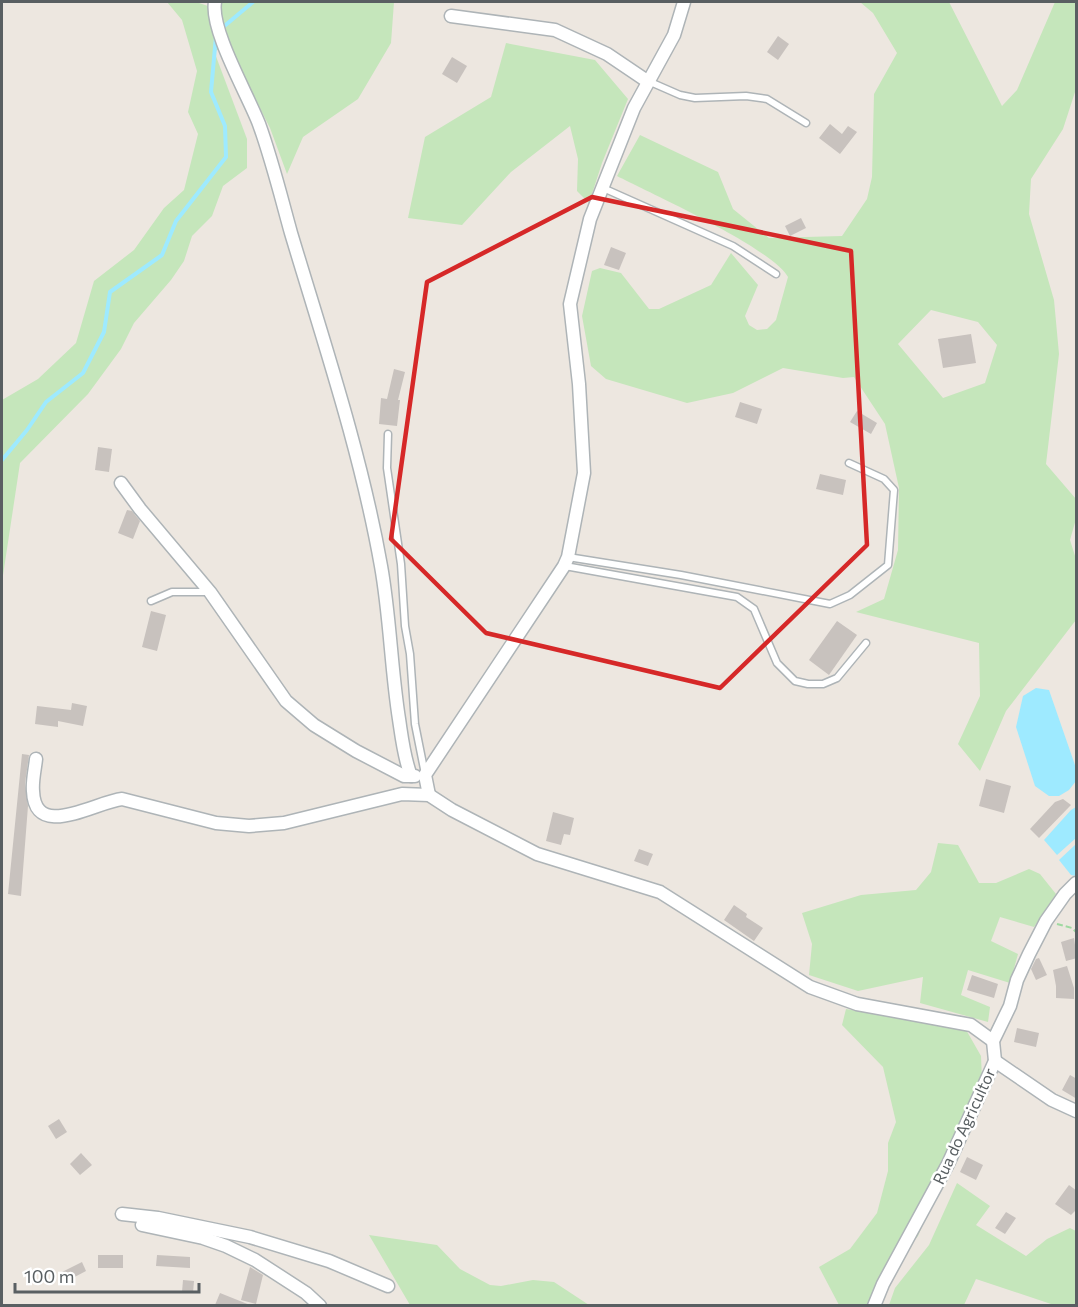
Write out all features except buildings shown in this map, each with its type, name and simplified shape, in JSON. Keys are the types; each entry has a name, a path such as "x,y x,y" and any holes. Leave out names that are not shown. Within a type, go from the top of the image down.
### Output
{"street":[{"path":"215,2 216,22 236,74 259,123 341,400 370,510 382,568 400,729 405,760 411,776"},
{"path":"429,795 425,775 566,562 584,473 579,384 570,304 590,219 634,108 674,34 684,2"},
{"path":"452,16 555,30 607,54 647,81"},
{"path":"122,483 140,509 210,592 286,701 314,725 356,751 404,776 425,775"},
{"path":"36,759 33,791 35,803 38,810 51,817 62,817 110,800 122,799 216,823 249,826 284,823 402,794 429,795 452,810 537,854 660,892 810,987 857,1004 971,1025 993,1041 1010,1006 1017,980 1046,921 1065,894 1077,883"},
{"name":"Rua do Agricultor","path":"874,1305 948,1164 995,1061 993,1041"},
{"path":"995,1061 1052,1100 1077,1111"},
{"path":"122,1214 158,1218 250,1237 329,1261 388,1286"},
{"path":"142,1225 203,1238 226,1246 255,1260 306,1293 320,1305"}],"lane":[{"path":"647,81 680,95 695,98 746,96 767,99 806,123"},
{"path":"603,188 733,246 776,274"},
{"path":"388,434 387,468 401,564 415,724 425,775"},
{"path":"566,562 681,576 830,604 850,595 888,564 894,490 884,479 849,463"},
{"path":"566,562 737,597 754,609 777,663 795,681 823,684 837,678 866,643"},
{"path":"151,601 172,592 210,592"}],"path":[{"path":"1046,921 1072,928 1077,932"}],"highlighted area":[{"path":"592,197 851,251 867,545 720,688 486,633 391,539 427,282"}],"green space":[{"path":"167,2 196,2 217,9 219,2 394,2 391,43 358,99 303,137 287,174 270,128 229,47 214,51 247,139 247,168 223,186 212,216 192,236 184,261 171,280 134,323 121,349 88,394 20,463 2,582 2,400 38,379 76,343 94,281 134,250 164,208 184,190 198,134 188,112 197,71 182,20"},
{"path":"860,2 949,2 1002,106 1017,90 1055,2 1076,2 1076,89 1063,129 1031,179 1029,214 1054,300 1059,354 1046,464 1076,499 1076,519 1070,540 1076,559 1076,620 1006,711 980,771 958,744 980,696 979,643 856,612 884,599 898,550 899,488 885,424 854,377 843,378 783,368 733,393 687,403 606,379 591,366 582,316 592,271 600,268 621,273 649,309 659,309 711,285 731,253 758,285 745,316 749,325 757,330 767,329 776,320 788,277 777,265 736,237 617,176 640,135 718,172 733,209 769,238 842,236 867,199 872,177 874,94 897,53 873,13","holes":["931,310 978,322 997,345 985,383 943,398 898,344"]},
{"path":"506,43 595,60 628,99 602,163 589,203 577,191 578,159 570,126 511,172 462,225 408,218 425,137 491,97"},
{"path":"938,843 958,845 979,883 996,883 1029,869 1040,874 1056,894 1034,927 1000,917 991,941 1018,954 1010,983 968,970 961,995 990,1007 988,1022 920,1003 923,977 858,991 809,975 812,944 802,913 861,895 916,890 931,872"},
{"path":"846,1009 952,1028 965,1028 981,1056 982,1079 918,1236 880,1280 872,1305 839,1305 819,1267 850,1249 877,1213 888,1171 888,1143 896,1122 883,1067 842,1025"},
{"path":"957,1183 990,1206 976,1225 1026,1256 1047,1239 1070,1228 1076,1231 1076,1305 1054,1305 976,1279 964,1305 889,1305 895,1288 929,1245"},
{"path":"369,1235 437,1245 460,1269 490,1285 501,1286 533,1280 554,1282 589,1305 410,1305"}],"water":[{"path":"1036,688 1049,690 1076,768 1076,781 1069,790 1059,796 1049,796 1035,786 1016,727 1023,696"},
{"path":"1076,807 1076,838 1057,855 1044,840"},
{"path":"1076,844 1076,876 1071,875 1059,860"}],"waterway":[{"path":"222,28 253,2"},
{"path":"2,460 46,402 83,373 104,332 110,292 162,255 176,221 226,157 225,126 211,92 216,36"}]}
